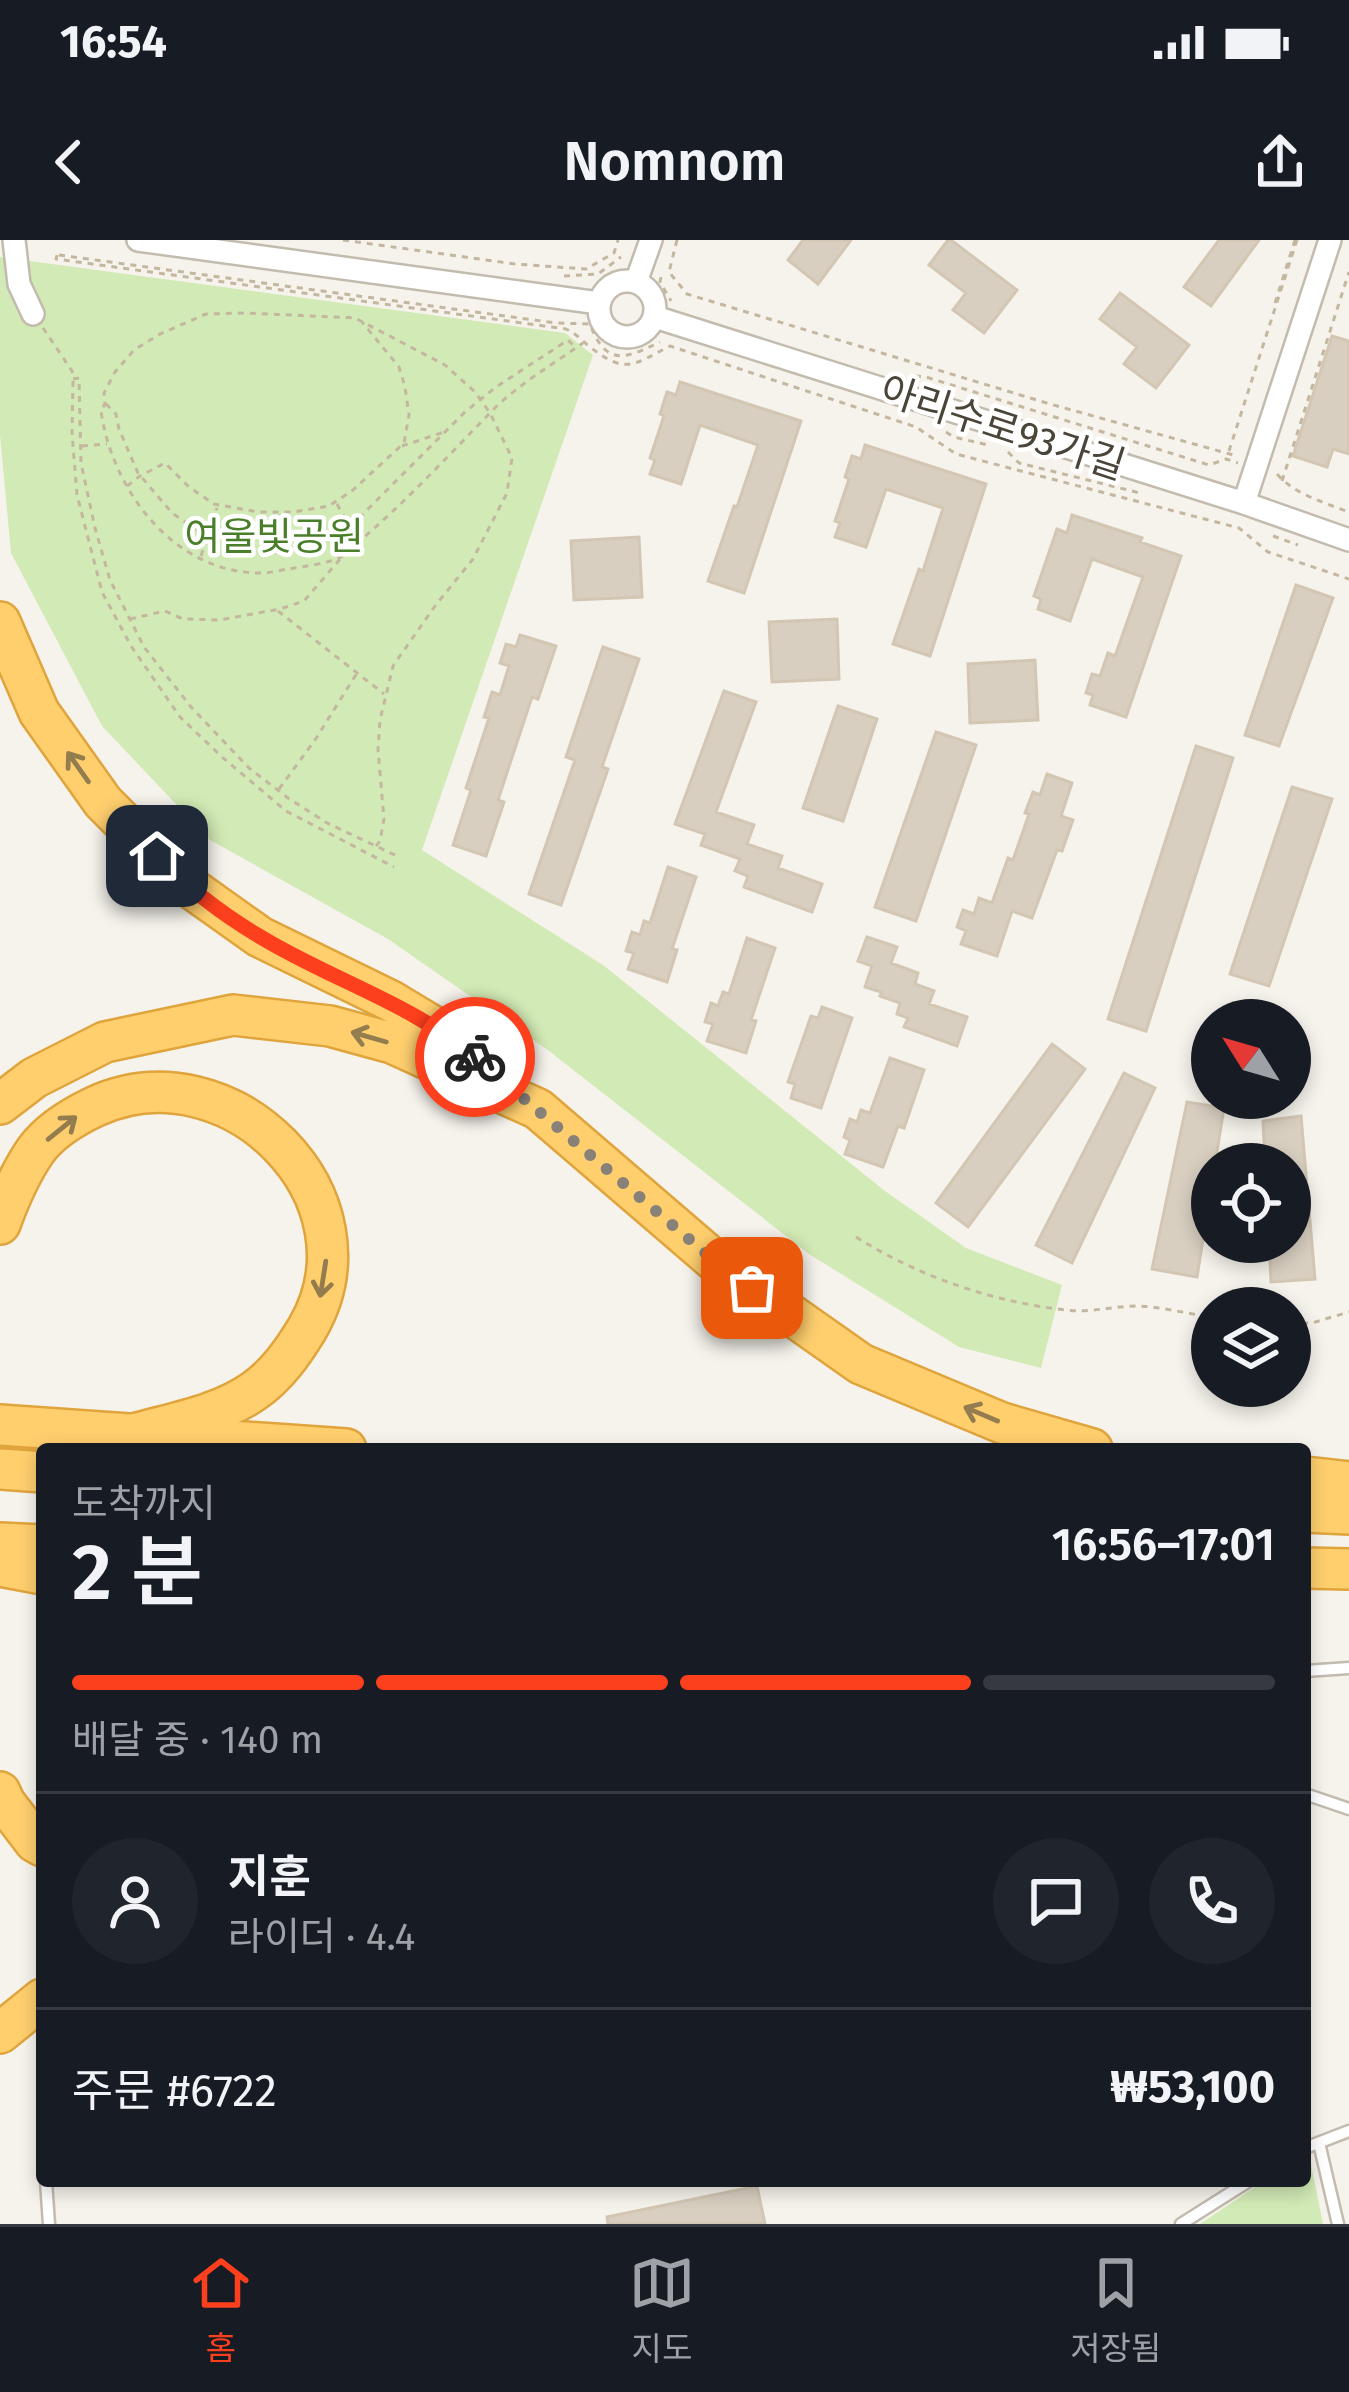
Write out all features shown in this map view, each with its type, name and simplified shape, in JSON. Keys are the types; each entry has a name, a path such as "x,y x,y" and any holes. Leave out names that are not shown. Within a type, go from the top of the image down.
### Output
{"highway":[{"path":"0,622 39,712 103,802 184,884 260,937 392,1001 454,1039 716,1262 861,1364 1002,1423 1071,1443"},
{"path":"0,1104 34,1078 105,1042 233,1015 330,1026 392,1043 538,1109"},
{"path":"0,1224 38,1148 71,1118 112,1099 156,1090 193,1094 226,1106 257,1124 303,1175 318,1206 327,1244 325,1281 316,1314 291,1356 254,1391 217,1410 134,1434"},
{"path":"3,1425 261,1443"},
{"path":"1311,1479 1349,1482"},
{"path":"1311,1512 1349,1514"},
{"path":"0,1543 36,1545"},
{"path":"0,1566 36,1573"},
{"path":"0,1792 36,1843"},
{"path":"0,2033 36,2004"},
{"path":"0,2054 36,2036"}],"street":[{"path":"14,240 20,284 33,314"},
{"path":"138,240 599,303"},
{"path":"636,282 650,240"},
{"path":"1244,503 1330,240"},
{"path":"636,282 663,309 643,333 625,338 607,330 599,303 608,287 636,282"},
{"name":"아리수로93가길","path":"663,309 1349,540"}],"lane":[{"path":"1311,1671 1349,1668"},
{"path":"1311,1796 1349,1809"},
{"path":"1311,2146 1349,2131"},
{"path":"1318,2143 1338,2224"},
{"path":"46,2187 49,2224"},
{"path":"1181,2224 1240,2187"}],"path":[{"path":"343,240 586,269 614,253 618,240"},
{"path":"677,240 669,272 687,294 1273,467 1282,481 1349,512"},
{"path":"914,376 1209,465 1226,454 1296,240"},
{"path":"676,338 636,355 611,354 598,345 590,324 57,254 56,259 556,327 577,334 622,366 670,346 916,427 956,454 1239,528 1268,552 1349,580"},
{"path":"561,277 598,274 625,254"},
{"path":"398,255 537,274"},
{"path":"662,264 663,309"},
{"path":"1282,481 1349,272"},
{"path":"33,314 72,371 77,495 102,592 131,646 180,717 286,812 394,867"},
{"path":"341,558 260,573 219,566 167,538 126,487 107,444 101,411 115,372 134,350 206,314 355,318 446,365 490,413 512,458 507,494 473,559 393,666 380,720 384,819 376,847"},
{"path":"126,487 165,464 189,487 218,504 281,512 336,502 404,443 409,415 399,367 362,321"},
{"path":"105,404 116,414 140,476 172,513 218,544 281,553 350,527 479,400 568,340 576,348"},
{"path":"129,620 165,611 183,619 220,620 304,601 341,558 508,396 584,343"},
{"path":"74,379 80,378 81,463 95,528 110,580 144,647 249,768 327,823 399,857"},
{"path":"939,427 954,437 988,445"},
{"path":"400,446 446,432"},
{"path":"80,446 107,444"},
{"path":"1005,449 1018,464 1141,493"},
{"path":"336,502 350,527"},
{"path":"201,557 218,504"},
{"path":"281,512 281,553"},
{"path":"1264,530 1312,550"},
{"path":"277,610 386,694"},
{"path":"278,790 357,673"},
{"path":"856,1237 947,1284 1018,1302 1069,1311 1139,1306 1191,1314"},
{"path":"1311,1323 1349,1312"}],"green space":[{"name":"여울빛공원","path":"0,257 565,333 593,355 422,850 603,965 885,1191 966,1248 1062,1285 1041,1368 959,1347 809,1254 549,1051 388,939 210,840 102,726 11,553 0,435"},
{"path":"1311,2164 1323,2224 1200,2224 1255,2187 1311,2187"}],"building":[{"path":"803,240 851,240 818,284 788,260"},
{"path":"948,240 1017,290 984,333 953,310 966,293 929,265"},
{"path":"1219,240 1259,240 1211,306 1184,287"},
{"path":"1120,293 1189,345 1156,388 1124,364 1137,347 1100,319"},
{"path":"1332,336 1349,341 1349,454 1333,449 1327,467 1293,456"},
{"path":"680,382 801,421 744,593 708,581 758,445 700,425 681,484 650,474 667,392 676,395"},
{"path":"865,445 986,484 930,656 893,644 943,508 886,489 866,547 835,537 840,523 835,521 849,479 845,477 852,456 861,459"},
{"path":"1072,515 1181,556 1126,717 1090,705 1093,695 1086,693 1092,674 1100,676 1108,653 1115,656 1143,577 1092,559 1070,621 1038,609 1041,599 1034,596 1057,529 1067,533"},
{"path":"639,537 642,597 574,600 571,541"},
{"path":"1296,585 1333,598 1279,746 1245,735"},
{"path":"837,619 839,679 772,682 769,622"},
{"path":"520,635 556,646 538,699 532,697 498,800 504,802 486,856 453,845 489,718 484,717 492,692 500,695 509,666 500,663 506,644 516,647"},
{"path":"603,647 639,659 602,767 608,769 561,905 529,894 575,760 566,757"},
{"path":"1035,660 1038,720 970,723 968,664"},
{"path":"724,691 756,702 716,812 754,825 747,844 782,856 778,868 822,884 812,912 744,887 748,876 735,871 740,859 701,845 705,834 675,824"},
{"path":"838,706 877,719 843,821 803,808"},
{"path":"936,732 976,745 916,921 875,907"},
{"path":"1196,746 1233,758 1146,1031 1108,1019"},
{"path":"1047,774 1072,783 1061,816 1073,820 1032,918 1012,911 997,956 961,944 966,931 957,927 963,910 974,914 979,898 992,903 1008,858 1013,860 1033,792 1040,795"},
{"path":"1292,787 1332,799 1269,986 1230,974"},
{"path":"668,867 696,877 672,949 677,950 667,982 628,969 634,953 626,951 632,932 640,935 644,921 650,923"},
{"path":"867,937 897,947 891,963 918,973 915,984 934,991 929,1004 967,1017 957,1046 904,1027 908,1018 897,1014 900,1003 865,987 872,966 858,961"},
{"path":"747,938 775,948 751,1020 756,1021 746,1053 707,1041 713,1024 705,1022 711,1003 718,1006 723,992 729,994"},
{"path":"822,1007 852,1018 821,1108 791,1098 795,1084 788,1082 811,1016 818,1018"},
{"path":"1052,1044 1085,1069 968,1227 936,1203"},
{"path":"890,1058 924,1070 904,1128 898,1126 883,1167 845,1154 850,1140 844,1137 850,1119 857,1122 861,1110 870,1113"},
{"path":"1124,1073 1155,1088 1072,1263 1036,1245"},
{"path":"1187,1102 1191,1103 1191,1119 1222,1119 1218,1143 1191,1143 1191,1263 1199,1263 1197,1277 1152,1269"},
{"path":"1301,1119 1303,1143 1264,1143 1263,1121"},
{"path":"1311,1232 1315,1279 1271,1282 1270,1263 1311,1263"},
{"path":"757,2187 765,2224 608,2224 607,2217"}],"way so far":[{"path":"475,1057 752,1288"}],"route":[{"path":"157,856 184,884 260,937 392,1001 475,1057"}]}
